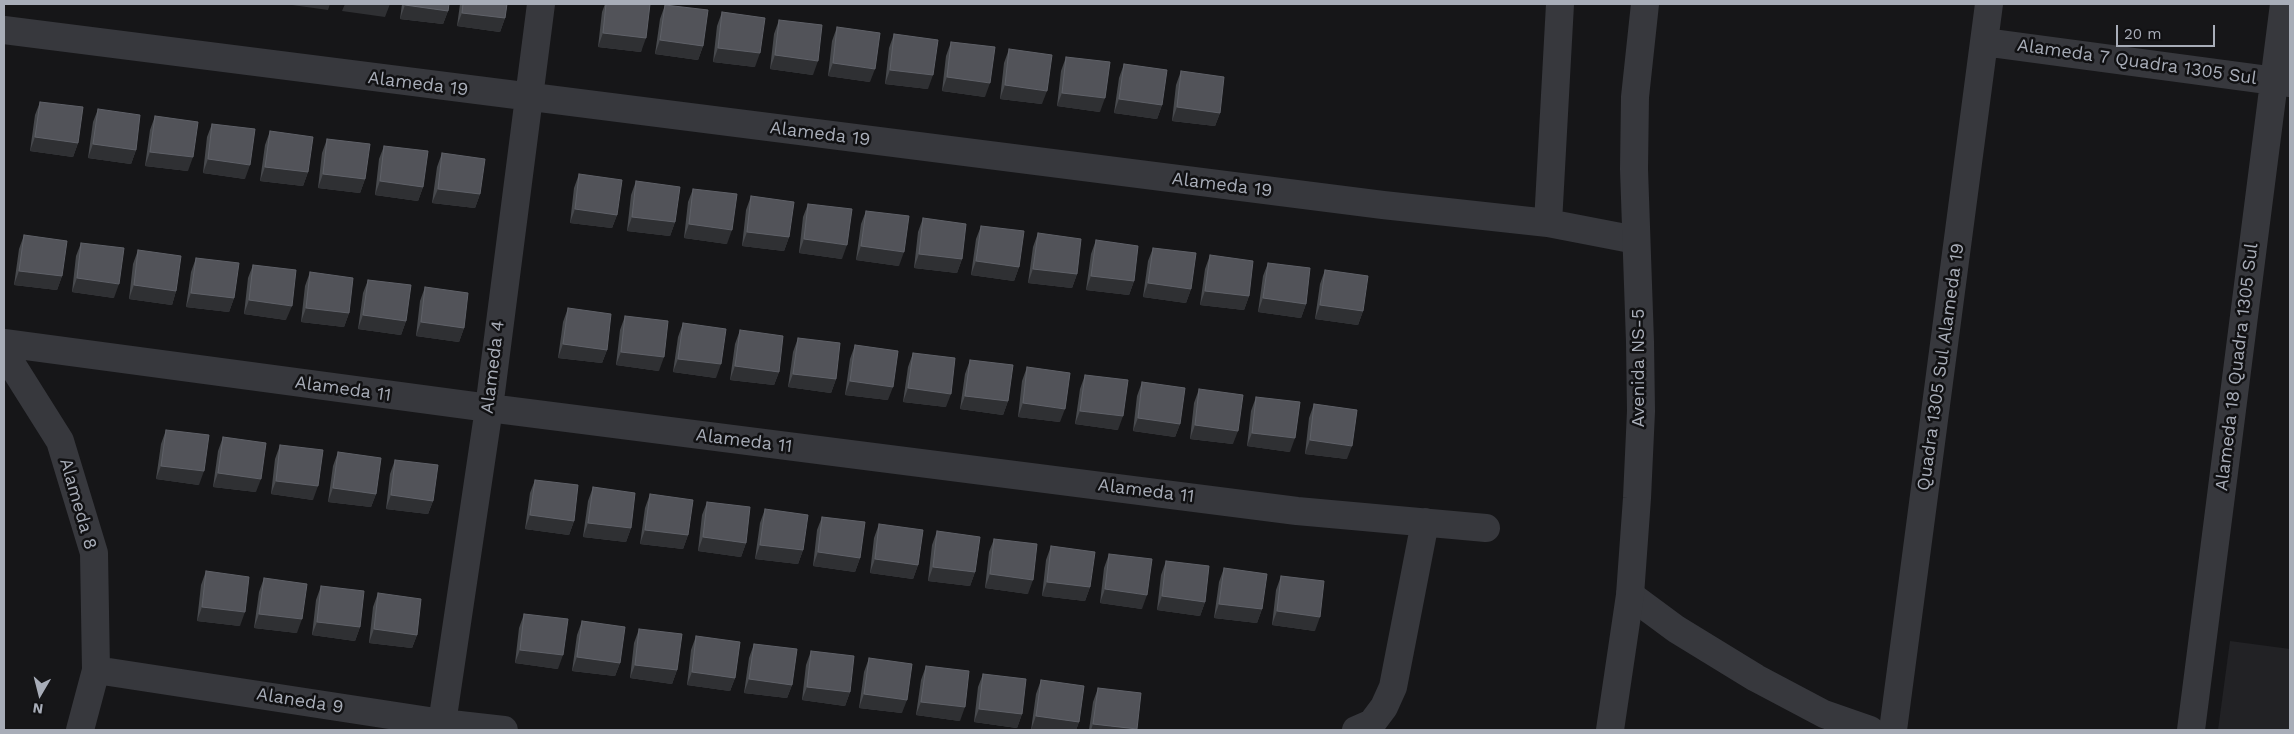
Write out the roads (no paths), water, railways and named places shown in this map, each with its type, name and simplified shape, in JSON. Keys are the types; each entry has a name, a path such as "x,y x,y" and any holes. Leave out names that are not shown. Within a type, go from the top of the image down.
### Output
{"street":[{"name":"Alameda 4","path":"442,727 488,408 527,98 541,4"},
{"path":"1548,223 1560,4"},
{"name":"Avenida NS-5","path":"1610,730 1630,595 1640,412 1635,97 1645,4"},
{"name":"Quadra 1305 Sul Alameda 19","path":"1894,730 1989,4"},
{"name":"Alameda 18 Quadra 1305 Sul","path":"2191,730 2282,82 2284,4"},
{"name":"Alameda 19","path":"4,30 527,98 1373,204 1548,223 1636,240"},
{"name":"Alameda 7 Quadra 1305 Sul","path":"1984,42 2282,82"},
{"name":"Alameda 11","path":"4,343 488,408 1297,510 1486,528"},
{"name":"Alameda 8","path":"4,352 60,441 94,553 96,670 80,730"},
{"path":"1356,730 1372,723 1384,707 1393,687 1425,522"},
{"path":"1630,595 1676,629 1756,678 1824,714 1870,730"},
{"name":"Alaneda 9","path":"96,670 442,727 504,730"}]}
